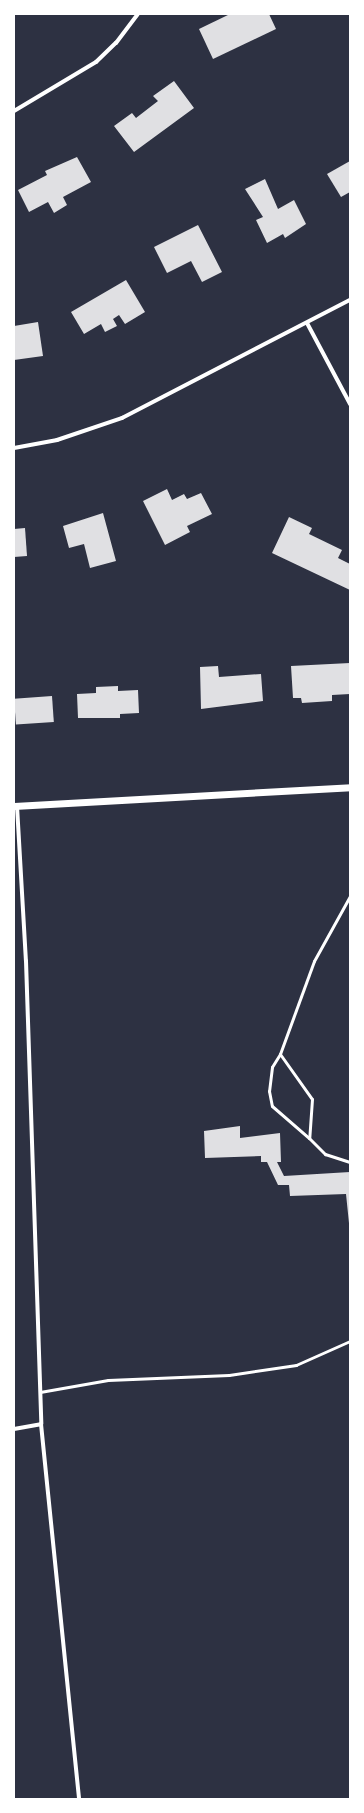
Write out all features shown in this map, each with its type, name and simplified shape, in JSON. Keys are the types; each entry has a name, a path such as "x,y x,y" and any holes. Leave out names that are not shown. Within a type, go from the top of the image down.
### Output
{"street":[{"path":"14,111 96,62 116,43 138,14"},
{"path":"14,448 57,440 122,418 350,300"},
{"path":"307,323 350,404"},
{"path":"79,1799 40,1424 26,961 15,806 350,787"},
{"path":"14,1429 40,1424"}],"lane":[{"path":"350,896 314,961 280,1054 272,1067 269,1091 272,1106 325,1154 350,1162"},
{"path":"280,1054 312,1099 309,1138"},
{"path":"40,1392 108,1380 229,1375 296,1365 350,1341"}],"building":[{"path":"230,14 269,14 276,29 213,59 199,29"},
{"path":"174,81 194,108 134,152 114,126 132,113 136,118 158,101 153,96"},
{"path":"77,157 91,182 63,197 67,205 54,213 48,202 29,212 18,190 47,175 45,171"},
{"path":"350,161 350,192 341,197 327,174"},
{"path":"265,179 278,209 294,200 306,224 285,238 283,234 267,243 256,220 263,217 245,189"},
{"path":"198,225 222,272 202,282 191,261 167,273 154,247"},
{"path":"126,280 145,312 125,324 119,315 113,319 117,326 105,332 101,324 84,334 71,312"},
{"path":"38,322 43,356 14,360 14,326"},
{"path":"167,489 172,500 184,494 187,499 201,493 212,514 187,526 190,532 165,545 143,501"},
{"path":"103,513 116,561 90,568 84,544 69,548 63,526"},
{"path":"289,517 312,528 309,534 342,550 338,558 350,564 350,590 272,553"},
{"path":"25,528 27,556 14,557 14,529"},
{"path":"350,663 350,694 332,695 332,701 302,703 301,698 293,698 291,666"},
{"path":"218,666 219,677 261,674 263,701 201,709 200,667"},
{"path":"118,686 118,691 138,690 139,713 120,714 120,718 78,718 77,694 96,693 96,687"},
{"path":"52,696 54,722 16,725 14,699"},
{"path":"240,1126 240,1138 280,1133 281,1162 277,1162 284,1176 350,1172 350,1233 346,1194 290,1196 289,1185 278,1185 267,1162 261,1162 261,1156 205,1158 204,1131"}]}
